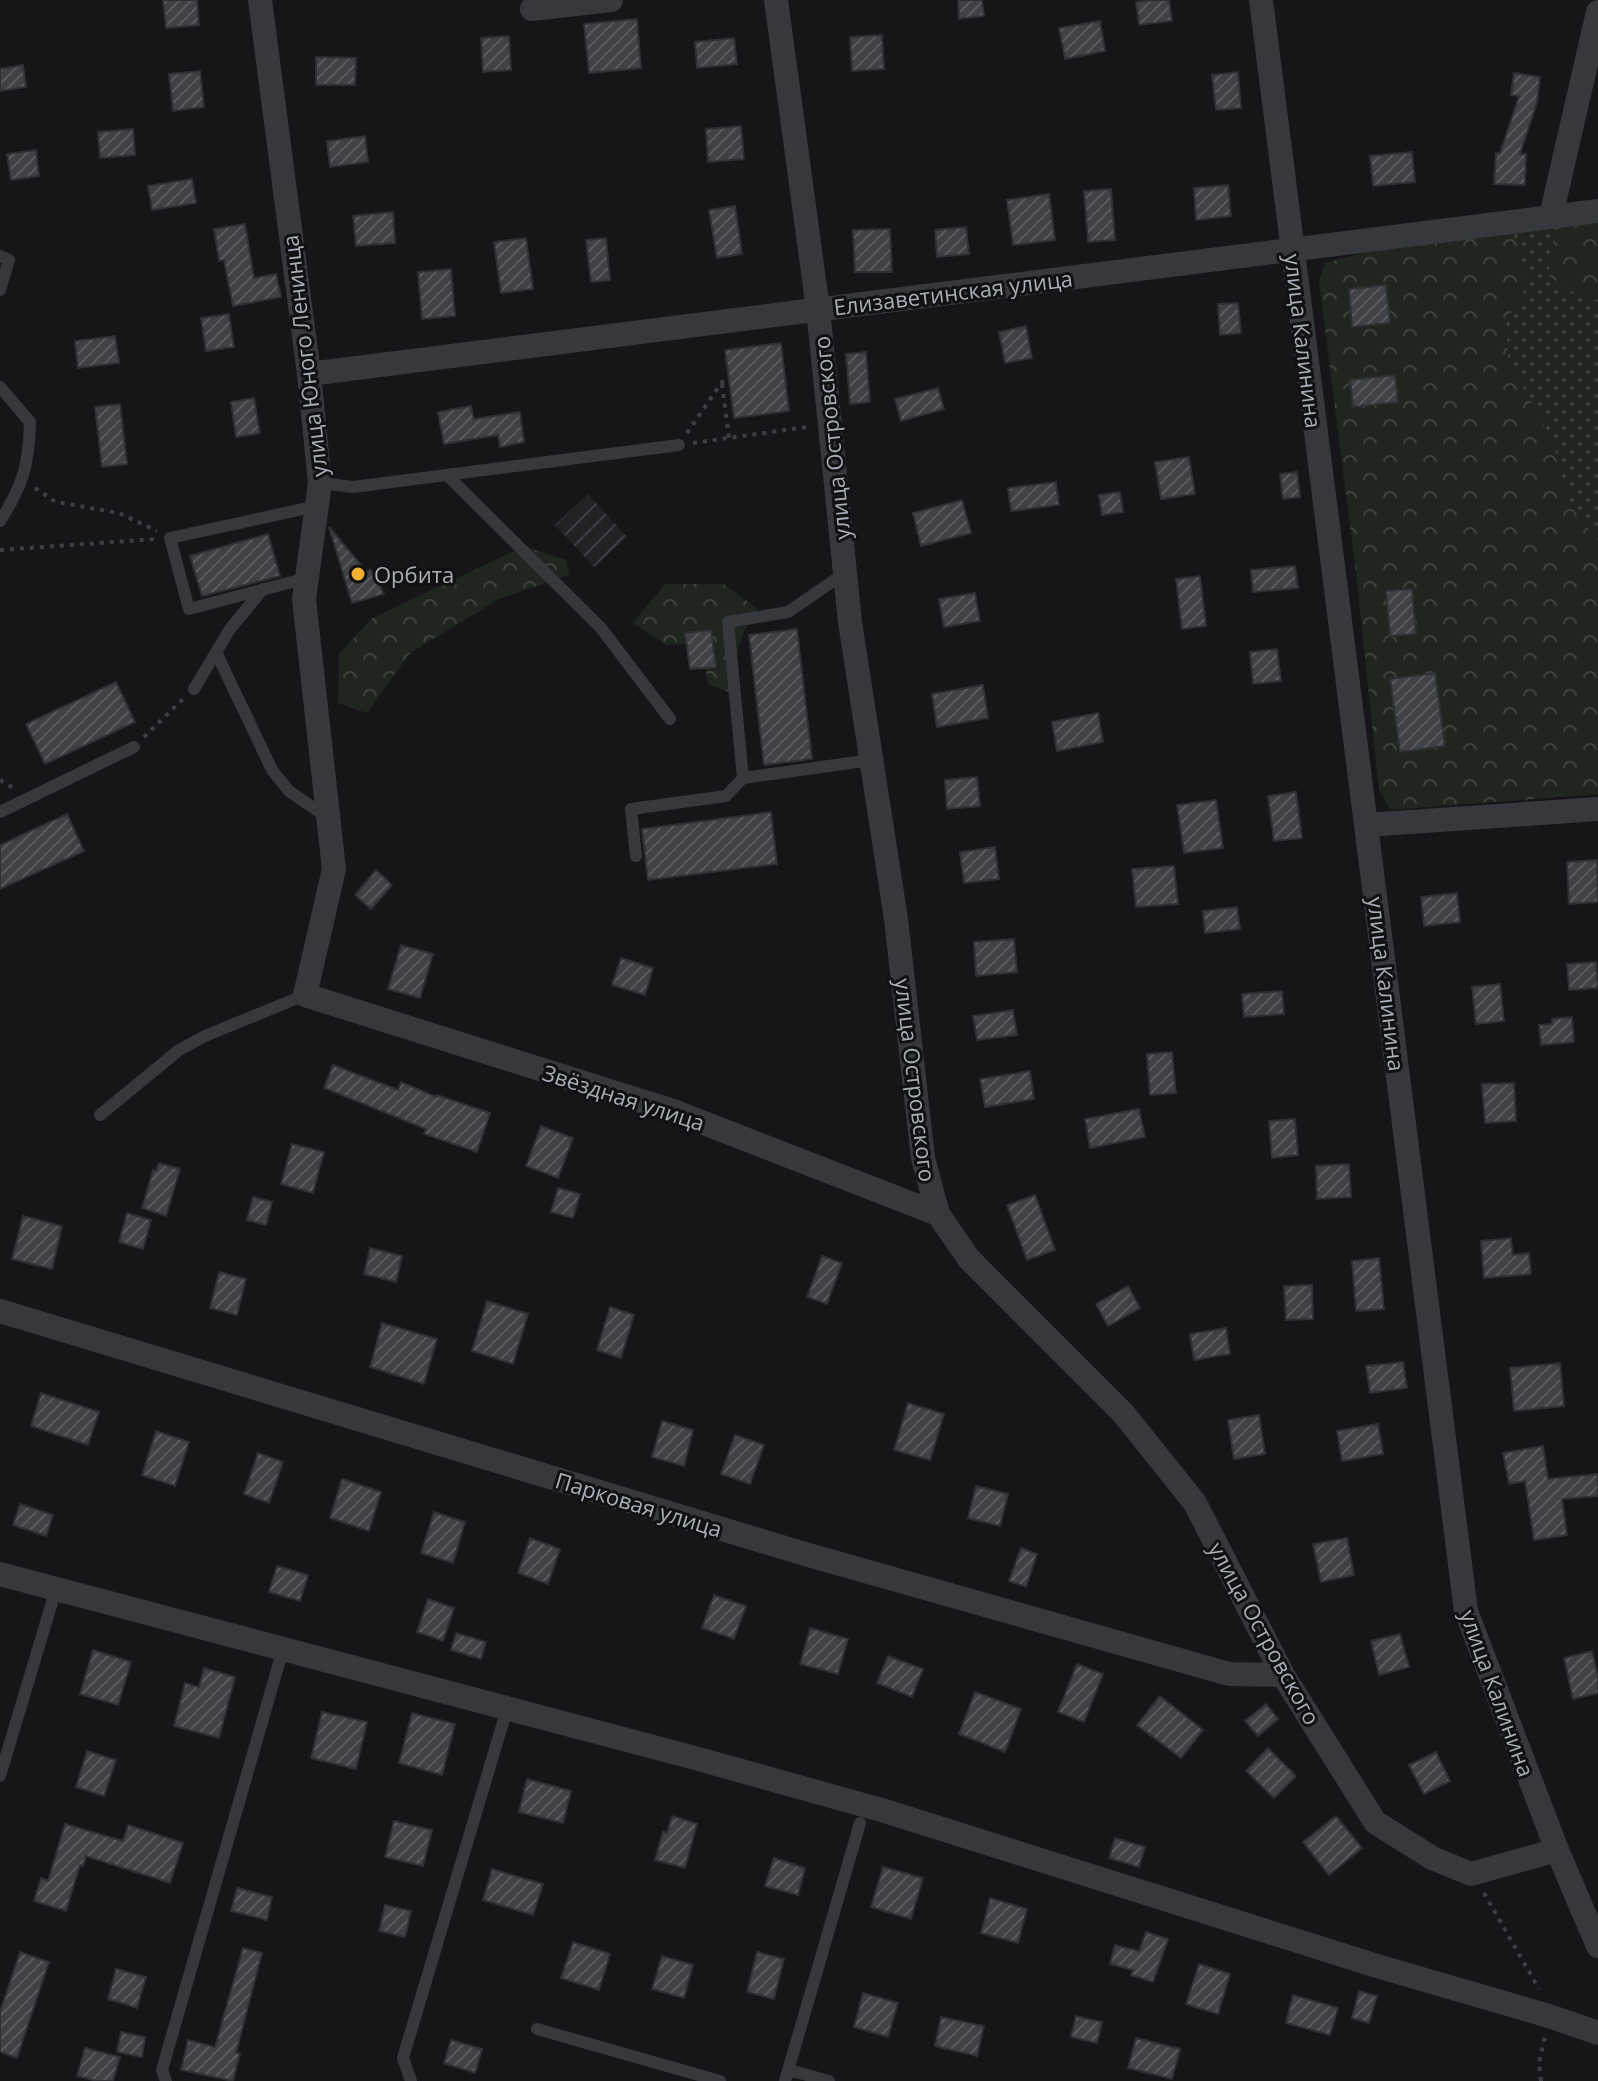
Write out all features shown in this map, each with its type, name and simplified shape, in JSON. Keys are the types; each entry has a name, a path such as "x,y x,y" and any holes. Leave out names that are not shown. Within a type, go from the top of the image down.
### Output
{"street":[{"name":"улица Юного Ленинца","path":"260,0 309,374 318,494 304,599 334,869 305,995"},
{"path":"532,9 611,0"},
{"name":"улица Островского","path":"776,0 818,309 845,573 896,919 923,1158 938,1214 969,1259 1123,1413 1195,1503 1283,1675 1375,1822 1432,1858 1471,1874"},
{"name":"улица Калинина","path":"1261,0 1466,1611 1557,1850 1598,1946"},
{"path":"1551,216 1598,12"},
{"name":"Елизаветинская улица","path":"309,374 1598,211"},
{"path":"1367,825 1598,809"},
{"name":"Звёздная улица","path":"305,995 673,1111 938,1214"},
{"name":"Парковая улица","path":"0,1311 805,1554 1168,1657 1229,1674 1283,1675"},
{"path":"0,1574 885,1811 1598,2033"},
{"path":"1471,1874 1557,1850"}],"lane":[{"path":"0,256 9,260 0,290"},
{"path":"0,387 30,422 30,457 22,480 0,521"},
{"path":"307,578 189,609 170,538 318,494 353,487 679,445"},
{"path":"447,475 601,628 670,719"},
{"path":"743,778 728,622 788,612 845,573"},
{"path":"194,689 230,629 263,589"},
{"path":"216,652 272,770 289,791 328,818"},
{"path":"0,812 134,747"},
{"path":"636,856 631,809 726,796 743,778 871,760"},
{"path":"100,1115 179,1050 205,1036 305,995"},
{"path":"0,1776 56,1589"},
{"path":"166,2081 162,2070 283,1649"},
{"path":"411,2081 403,2058 507,1709"},
{"path":"829,2081 787,2076 860,1823"},
{"path":"537,2029 720,2081"}],"path":[{"path":"679,445 722,382 729,381"},
{"path":"722,382 729,438"},
{"path":"679,445 830,424"},
{"path":"22,480 56,502 119,513 170,538"},
{"path":"0,550 170,538"},
{"path":"134,747 194,689"},
{"path":"1471,1874 1544,1998 1549,2016 1539,2063 1541,2081"}],"shaded area":[{"path":"588,494 627,537 594,567 555,525"}],"green space":[{"path":"1598,223 1598,300 1577,295 1549,276 1550,245 1571,224"},
{"path":"1571,224 1577,295 1598,300 1598,541 1570,505 1552,439 1508,361 1506,320 1528,284 1499,234"},
{"path":"1499,234 1516,239 1528,284 1506,320 1508,361 1552,439 1570,505 1598,541 1598,794 1390,810 1379,789 1356,573 1319,281 1325,263 1370,251"},
{"path":"524,546 566,560 569,575 499,599 410,653 367,713 338,703 339,654 371,619"},
{"path":"665,584 724,584 758,609 742,638 731,693 708,684 701,643 666,645 633,623"}],"building":[{"path":"163,0 197,0 199,25 166,28"},
{"path":"958,0 982,0 984,16 959,19"},
{"path":"1169,0 1172,21 1139,25 1136,2"},
{"path":"637,19 641,68 589,73 584,24"},
{"path":"1100,21 1105,51 1065,59 1059,28"},
{"path":"882,35 884,69 852,71 850,37"},
{"path":"509,36 511,70 483,72 481,38"},
{"path":"734,38 737,64 697,68 695,42"},
{"path":"316,57 356,58 355,85 316,85"},
{"path":"23,65 26,87 0,91 0,69"},
{"path":"200,71 204,107 173,111 169,74"},
{"path":"1238,72 1241,108 1216,110 1212,75"},
{"path":"1514,73 1540,77 1537,102 1520,154 1526,154 1525,185 1494,184 1496,153 1500,153 1519,96 1511,95"},
{"path":"741,126 744,159 708,162 706,129"},
{"path":"133,129 135,155 100,158 98,132"},
{"path":"365,136 368,162 330,167 327,141"},
{"path":"36,150 39,176 11,180 7,154"},
{"path":"1412,152 1415,182 1373,186 1370,156"},
{"path":"192,179 196,203 152,210 148,186"},
{"path":"1228,185 1231,216 1196,220 1194,188"},
{"path":"1111,189 1115,240 1088,242 1084,191"},
{"path":"1049,194 1055,240 1013,245 1007,200"},
{"path":"735,206 742,254 717,258 709,210"},
{"path":"393,212 395,243 356,246 353,216"},
{"path":"245,224 254,278 276,274 281,297 233,306 224,260 219,261 214,229"},
{"path":"966,227 969,254 937,257 935,230"},
{"path":"890,229 892,272 855,272 853,230"},
{"path":"526,238 533,289 501,293 494,242"},
{"path":"606,238 610,280 591,282 586,240"},
{"path":"451,269 455,316 422,319 418,272"},
{"path":"1386,285 1390,323 1352,327 1349,289"},
{"path":"1238,303 1241,333 1220,335 1218,304"},
{"path":"229,314 234,347 206,351 201,318"},
{"path":"1026,326 1032,358 1005,363 999,332"},
{"path":"115,336 119,363 78,368 75,341"},
{"path":"781,343 789,411 734,418 725,350"},
{"path":"866,352 870,402 850,404 846,354"},
{"path":"1395,375 1398,402 1353,407 1350,380"},
{"path":"938,388 944,409 901,421 895,399"},
{"path":"254,398 260,433 236,437 231,402"},
{"path":"120,404 127,464 102,467 95,407"},
{"path":"471,406 474,419 520,412 524,442 500,447 498,435 444,444 438,412"},
{"path":"1189,457 1195,494 1161,499 1155,462"},
{"path":"1297,472 1300,497 1283,499 1280,474"},
{"path":"1056,482 1059,505 1011,511 1008,488"},
{"path":"1120,492 1123,512 1102,515 1099,495"},
{"path":"962,500 971,533 921,546 913,513"},
{"name":"Орбита","path":"329,527 366,571 371,570 384,594 352,603"},
{"path":"268,534 280,576 202,596 190,556"},
{"path":"1295,566 1298,588 1253,592 1251,570"},
{"path":"1200,576 1206,626 1182,629 1176,579"},
{"path":"1412,589 1416,634 1390,636 1386,591"},
{"path":"975,593 980,621 944,627 939,599"},
{"path":"797,629 812,759 764,765 749,635"},
{"path":"711,630 716,667 690,669 685,633"},
{"path":"1277,649 1281,681 1253,684 1250,652"},
{"path":"1435,673 1445,746 1400,752 1390,679"},
{"path":"116,682 135,722 45,764 26,724"},
{"path":"983,685 988,718 937,727 932,694"},
{"path":"1098,713 1103,742 1057,751 1052,722"},
{"path":"977,777 980,806 947,809 945,780"},
{"path":"1296,792 1302,838 1274,841 1268,796"},
{"path":"1216,800 1223,848 1184,853 1177,805"},
{"path":"771,812 777,864 648,880 642,829"},
{"path":"67,814 84,851 0,889 0,845"},
{"path":"995,847 999,879 964,883 960,852"},
{"path":"1597,860 1598,902 1569,904 1567,862"},
{"path":"1174,866 1178,904 1136,907 1132,869"},
{"path":"376,870 392,885 371,909 355,895"},
{"path":"1457,893 1460,922 1424,926 1421,897"},
{"path":"1237,907 1240,929 1205,933 1203,911"},
{"path":"1014,939 1017,972 976,976 974,942"},
{"path":"401,945 433,954 420,998 388,989"},
{"path":"621,958 653,968 645,995 612,985"},
{"path":"1596,962 1598,988 1569,990 1567,964"},
{"path":"1500,984 1504,1021 1476,1024 1472,987"},
{"path":"1282,991 1284,1014 1244,1017 1242,994"},
{"path":"1013,1010 1017,1035 977,1040 973,1016"},
{"path":"1572,1017 1574,1042 1541,1045 1539,1025 1552,1024 1552,1019"},
{"path":"1172,1052 1176,1093 1150,1095 1147,1054"},
{"path":"333,1065 398,1090 401,1082 436,1097 490,1113 477,1152 424,1134 426,1129 324,1088"},
{"path":"1030,1071 1034,1099 985,1107 980,1079"},
{"path":"1514,1083 1516,1121 1485,1123 1482,1084"},
{"path":"1139,1109 1145,1137 1090,1148 1085,1119"},
{"path":"1295,1119 1298,1155 1272,1158 1269,1121"},
{"path":"541,1126 573,1138 558,1178 526,1166"},
{"path":"292,1144 324,1152 313,1193 281,1184"},
{"path":"159,1163 180,1169 166,1216 142,1208 153,1170 156,1171"},
{"path":"1349,1164 1351,1197 1317,1199 1316,1166"},
{"path":"558,1188 580,1194 573,1218 551,1212"},
{"path":"1035,1195 1055,1250 1027,1260 1007,1205"},
{"path":"253,1197 272,1202 266,1225 247,1220"},
{"path":"127,1213 151,1220 143,1249 119,1242"},
{"path":"23,1216 62,1226 52,1269 12,1259"},
{"path":"1511,1238 1513,1255 1529,1253 1531,1274 1484,1278 1481,1241"},
{"path":"370,1248 402,1256 396,1282 364,1274"},
{"path":"822,1256 842,1263 827,1304 807,1297"},
{"path":"1379,1258 1384,1309 1356,1311 1352,1261"},
{"path":"219,1272 246,1279 237,1315 210,1308"},
{"path":"1312,1285 1313,1319 1286,1320 1284,1286"},
{"path":"1128,1286 1140,1308 1108,1326 1096,1304"},
{"path":"487,1301 528,1314 513,1364 472,1351"},
{"path":"610,1307 634,1315 621,1358 597,1350"},
{"path":"382,1323 437,1339 424,1384 370,1367"},
{"path":"1226,1328 1230,1354 1194,1360 1190,1334"},
{"path":"1403,1362 1407,1388 1370,1393 1366,1366"},
{"path":"1560,1363 1564,1406 1514,1411 1510,1368"},
{"path":"41,1393 99,1412 88,1445 31,1426"},
{"path":"908,1403 944,1414 930,1460 894,1450"},
{"path":"1259,1415 1265,1454 1234,1459 1228,1420"},
{"path":"662,1421 693,1430 684,1466 652,1457"},
{"path":"1378,1424 1383,1454 1342,1461 1337,1431"},
{"path":"156,1431 189,1442 175,1486 142,1475"},
{"path":"735,1435 764,1445 750,1484 721,1474"},
{"path":"1543,1446 1548,1479 1598,1474 1598,1496 1562,1499 1567,1535 1534,1540 1525,1481 1509,1484 1503,1453"},
{"path":"258,1453 283,1462 269,1503 244,1494"},
{"path":"342,1479 381,1492 369,1531 330,1518"},
{"path":"976,1486 1008,1494 1000,1526 968,1518"},
{"path":"20,1504 53,1515 46,1536 13,1525"},
{"path":"434,1512 465,1522 453,1563 421,1553"},
{"path":"530,1538 560,1549 548,1584 518,1573"},
{"path":"1347,1538 1354,1575 1321,1582 1313,1544"},
{"path":"1021,1548 1037,1554 1026,1587 1009,1581"},
{"path":"277,1566 308,1575 300,1601 269,1592"},
{"path":"714,1595 746,1606 734,1639 702,1628"},
{"path":"428,1599 454,1608 443,1641 417,1632"},
{"path":"810,1628 848,1639 838,1674 800,1664"},
{"path":"456,1633 486,1642 481,1659 451,1650"},
{"path":"1400,1634 1409,1667 1379,1675 1371,1641"},
{"path":"93,1650 131,1662 118,1705 80,1694"},
{"path":"1592,1651 1598,1693 1573,1699 1564,1658"},
{"path":"888,1656 923,1669 912,1697 877,1683"},
{"path":"1077,1664 1103,1674 1084,1722 1058,1712"},
{"path":"204,1668 235,1677 219,1738 174,1726 185,1683 199,1687"},
{"path":"975,1692 1021,1709 1005,1752 959,1734"},
{"path":"1160,1696 1203,1730 1181,1758 1137,1725"},
{"path":"1266,1704 1278,1719 1258,1736 1245,1721"},
{"path":"322,1712 367,1722 356,1769 311,1758"},
{"path":"412,1713 455,1724 442,1775 399,1763"},
{"path":"1268,1748 1296,1776 1274,1798 1246,1771"},
{"path":"87,1751 116,1760 104,1796 76,1787"},
{"path":"1436,1752 1450,1781 1424,1794 1409,1765"},
{"path":"527,1779 571,1791 563,1823 519,1812"},
{"path":"672,1816 697,1824 685,1868 655,1860 663,1832 667,1833"},
{"path":"1336,1816 1362,1848 1329,1875 1303,1842"},
{"path":"394,1821 432,1830 423,1866 385,1857"},
{"path":"65,1824 123,1841 128,1825 183,1843 170,1883 86,1856 83,1866 80,1865 66,1911 34,1901 41,1878 48,1881"},
{"path":"1115,1838 1145,1847 1139,1867 1109,1858"},
{"path":"774,1858 805,1868 798,1895 765,1886"},
{"path":"883,1867 923,1878 911,1919 871,1907"},
{"path":"492,1869 543,1884 533,1915 483,1900"},
{"path":"237,1888 272,1897 267,1920 231,1911"},
{"path":"990,1898 1027,1909 1018,1943 981,1933"},
{"path":"385,1905 411,1911 405,1937 379,1931"},
{"path":"1146,1932 1168,1939 1153,1982 1131,1975 1133,1970 1110,1964 1115,1945 1139,1951"},
{"path":"573,1942 610,1954 599,1990 561,1978"},
{"path":"243,1948 262,1953 236,2053 240,2053 233,2081 181,2070 188,2040 215,2047"},
{"path":"20,1952 49,1962 17,2058 0,2052 0,2012"},
{"path":"757,1952 784,1959 774,1999 747,1992"},
{"path":"662,1956 693,1965 684,1998 652,1989"},
{"path":"1199,1964 1230,1974 1218,2014 1186,2004"},
{"path":"116,1969 146,1977 137,2008 108,1999"},
{"path":"1359,1991 1377,1996 1369,2023 1352,2018"},
{"path":"863,1993 898,2003 888,2037 854,2027"},
{"path":"1293,1995 1338,2008 1330,2035 1286,2023"},
{"path":"1076,2016 1102,2022 1097,2043 1071,2037"},
{"path":"941,2017 984,2026 977,2056 935,2046"},
{"path":"121,2032 145,2037 142,2057 117,2052"},
{"path":"1136,2038 1180,2049 1172,2079 1128,2068"},
{"path":"451,2040 482,2049 475,2073 444,2063"},
{"path":"85,2048 120,2057 113,2081 77,2076"}],"place":[{"name":"Орбита","path":"358,574"}]}
